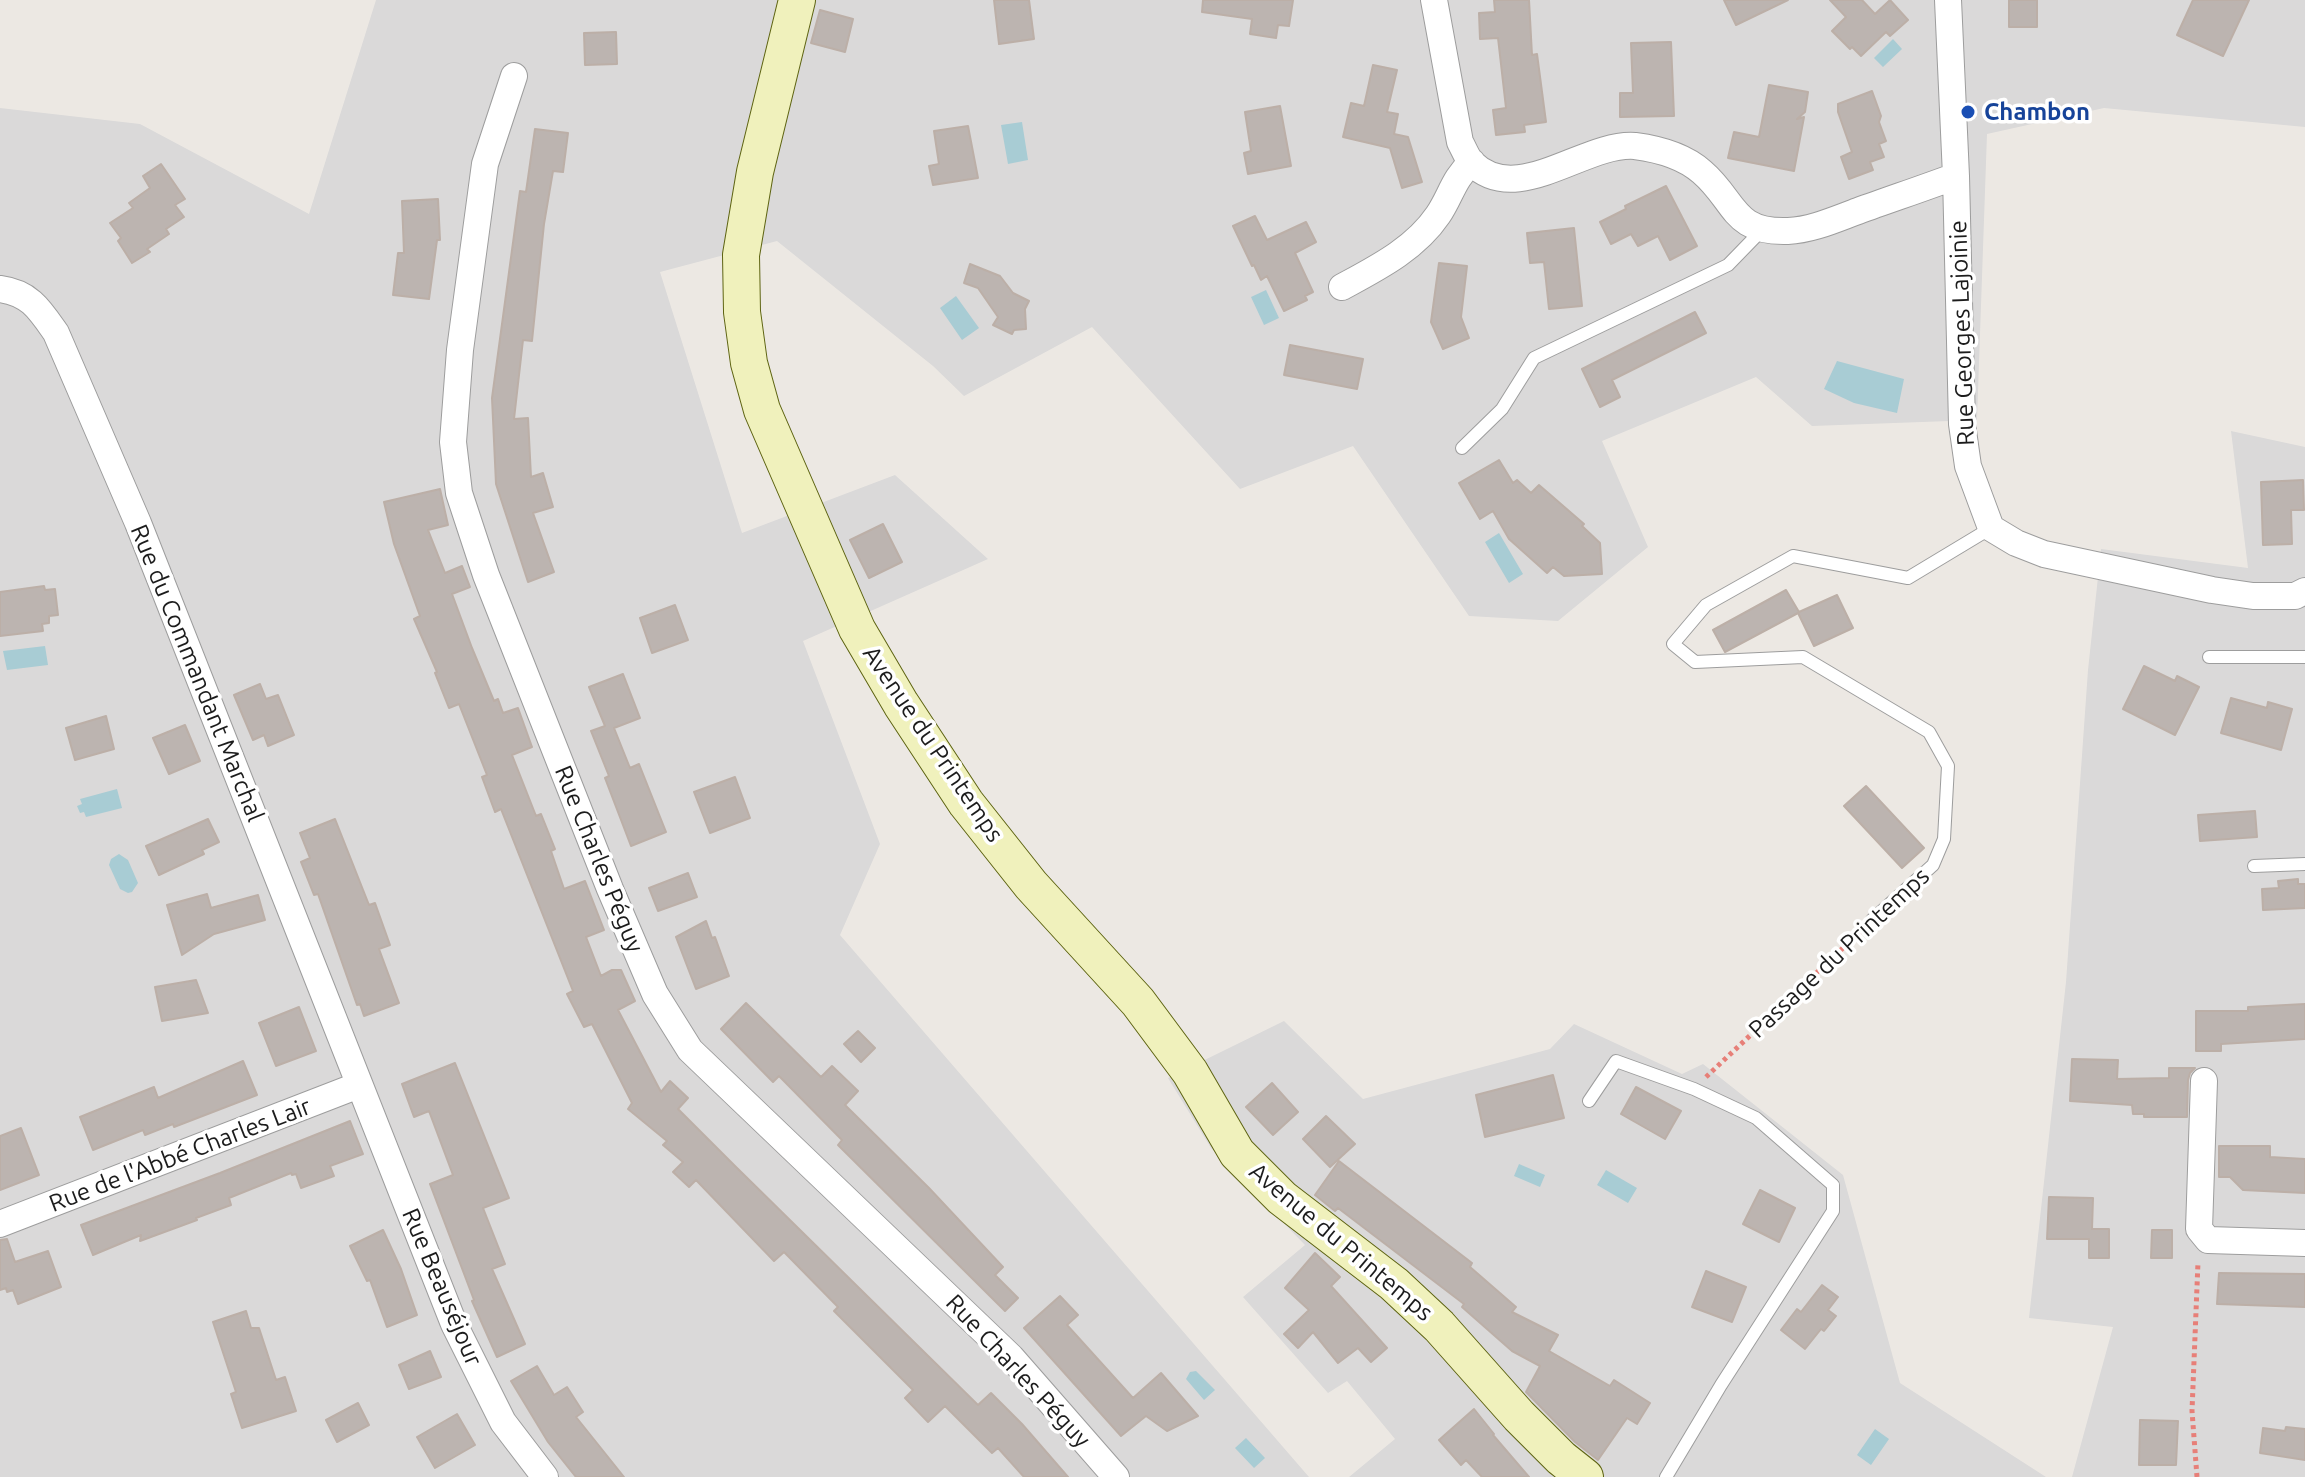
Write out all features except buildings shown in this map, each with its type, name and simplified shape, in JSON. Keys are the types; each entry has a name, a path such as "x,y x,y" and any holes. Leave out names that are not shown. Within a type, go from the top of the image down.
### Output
{"street":[{"name":"Avenue du Printemps","path":"797,0 753,186 741,255 742,312 749,363 762,410 857,629 901,704 966,803 1031,885 1138,1002 1190,1072 1237,1153 1282,1198 1394,1284 1439,1326 1519,1416 1585,1477"},
{"path":"1434,0 1460,142 1472,162 1489,174 1514,179 1542,173 1602,150 1629,146 1655,149 1681,158 1703,172 1740,217 1762,230 1790,231 1823,224 1956,176"},
{"name":"Rue Georges Lajoinie","path":"1948,0 1962,424 1968,466 1991,528"},
{"name":"Rue Charles Péguy","path":"514,76 485,164 460,350 453,442 459,493 486,575 610,889 655,994 690,1050 1011,1357 1116,1477"},
{"path":"1342,287 1403,252 1424,232 1439,214 1459,173 1472,162"},
{"name":"Rue du Commandant Marchal","path":"0,289 37,305 56,333 138,523 359,1085"},
{"path":"1991,528 2016,543 2044,554 2212,590 2253,596 2295,596 2305,591"},
{"path":"2204,1081 2199,1229 2208,1240 2305,1243"},
{"name":"Rue de l'Abbé Charles Lair","path":"0,1224 359,1085"},
{"name":"Rue Beauséjour","path":"359,1085 454,1324 503,1422 545,1477"}],"lane":[{"path":"1462,448 1502,409 1534,358 1728,265 1762,230"},
{"name":"Passage du Printemps","path":"1872,920 1933,865 1944,839 1948,766 1929,732 1803,657 1695,662 1673,644 1706,605 1793,556 1908,578 1991,528"},
{"path":"2209,657 2305,657"},
{"path":"2254,866 2305,864"},
{"path":"1589,1101 1616,1061 1694,1089 1756,1118 1833,1185 1833,1211 1666,1477"}],"path":[{"name":"Passage du Printemps","path":"1694,1089 1872,920"},
{"path":"2197,1477 2192,1411 2199,1229"}],"shaded area":[{"path":"376,0 2305,0 2305,127 2104,108 1987,134 1977,420 1812,426 1756,377 1602,441 1648,547 1558,621 1469,616 1353,446 1240,489 1092,327 964,396 933,366 777,241 660,272 742,533 895,475 988,559 803,641 880,844 840,935 1309,1477 0,1477 0,108 140,124 309,214"},
{"path":"2231,431 2305,447 2305,1477 2072,1477 2113,1327 2029,1318 2066,982 2088,670 2101,549 2248,568"},
{"path":"1284,1021 1363,1099 1550,1049 1574,1024 1682,1074 1703,1064 1843,1175 1900,1383 2046,1477 1349,1477 1395,1439 1347,1381 1328,1393 1243,1297 1305,1245 1211,1148 1168,1078"}],"water":[{"path":"1893,39 1902,49 1883,67 1874,58"},
{"path":"1022,122 1028,160 1008,164 1001,125"},
{"path":"1266,290 1279,318 1264,325 1251,297"},
{"path":"956,296 979,328 962,340 940,308"},
{"path":"1837,361 1904,379 1897,413 1854,403 1824,389"},
{"path":"1499,533 1523,574 1509,583 1485,542"},
{"path":"45,646 48,665 7,670 3,651"},
{"path":"117,789 122,808 86,817 84,812 80,813 77,806 82,804 80,799"},
{"path":"119,854 128,860 138,883 132,892 120,889 109,865 111,859"},
{"path":"1519,1164 1545,1175 1540,1187 1514,1176"},
{"path":"1606,1170 1637,1188 1628,1203 1597,1185"},
{"path":"1196,1371 1215,1390 1204,1400 1186,1379 1190,1372"},
{"path":"1875,1429 1889,1439 1871,1465 1857,1455"},
{"path":"1246,1438 1265,1458 1254,1468 1235,1448"}],"place":[{"name":"Chambon","path":"1968,112"}]}
